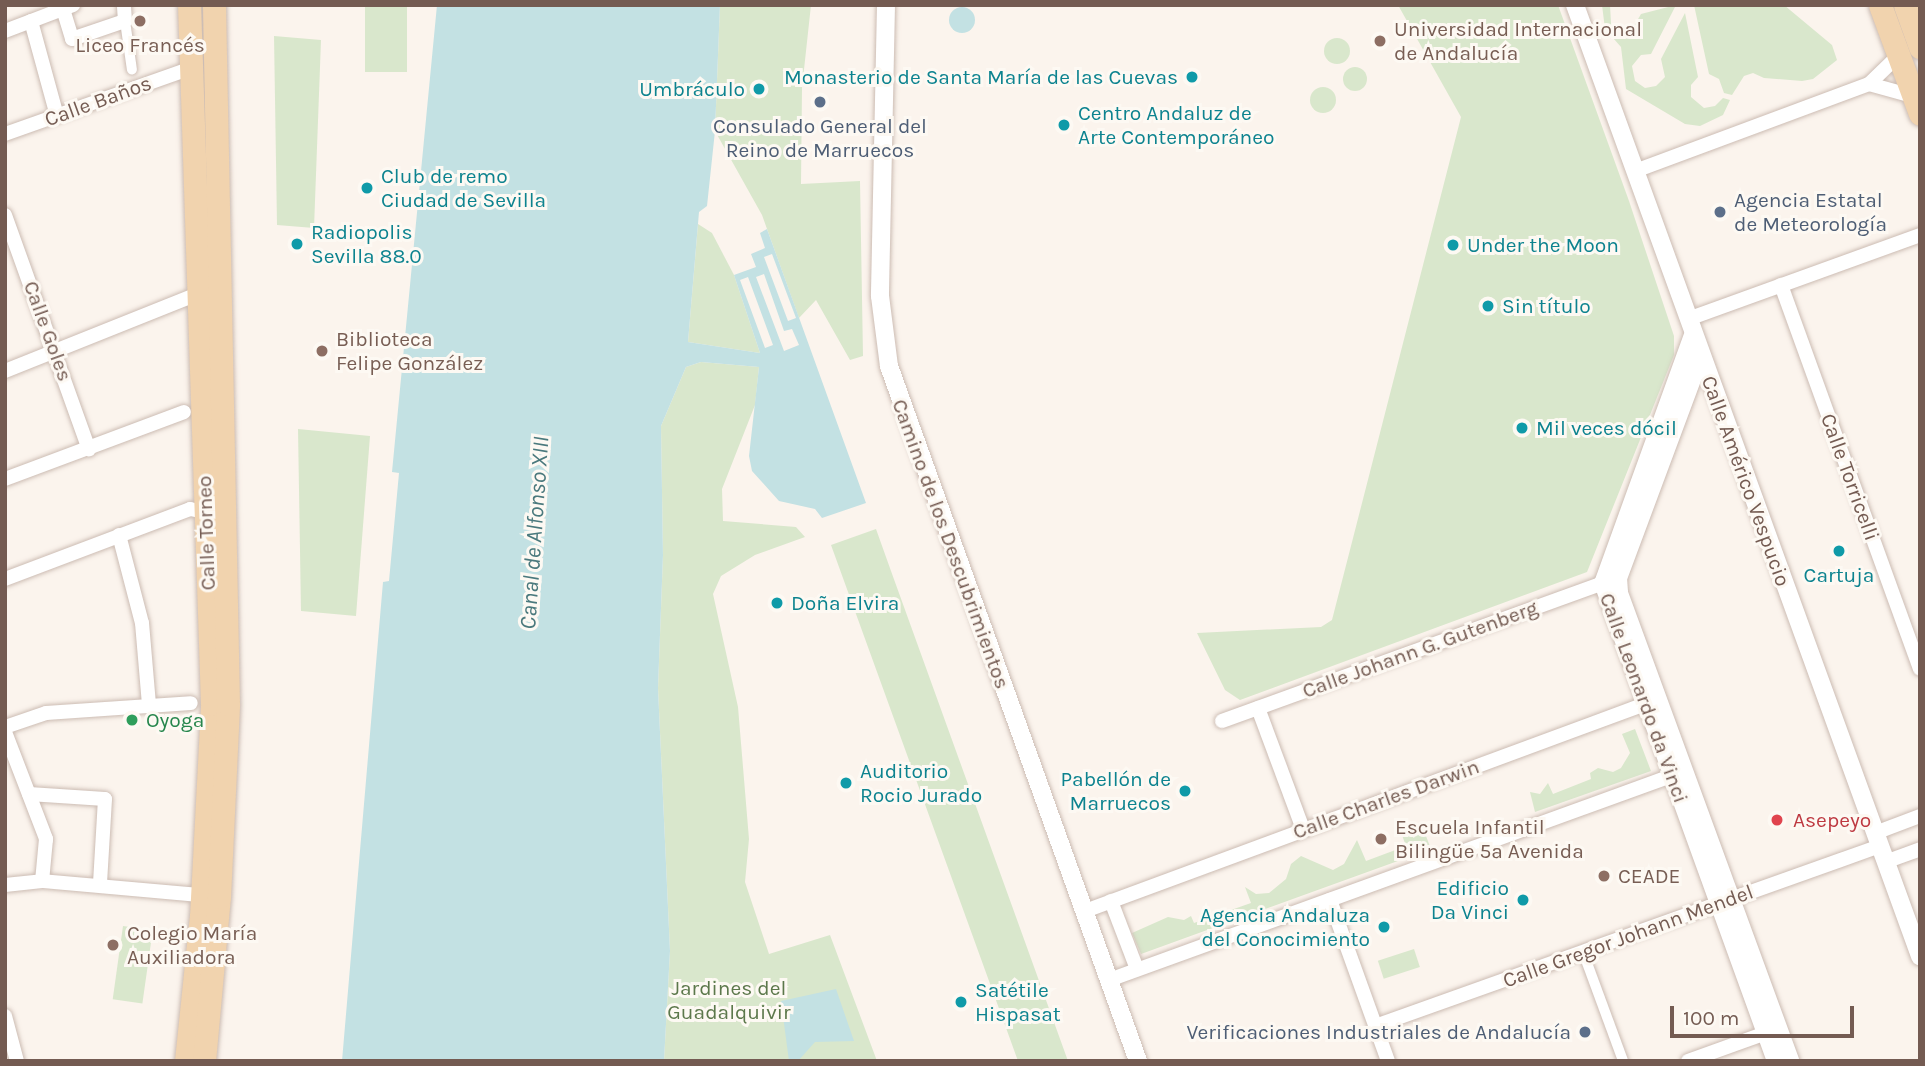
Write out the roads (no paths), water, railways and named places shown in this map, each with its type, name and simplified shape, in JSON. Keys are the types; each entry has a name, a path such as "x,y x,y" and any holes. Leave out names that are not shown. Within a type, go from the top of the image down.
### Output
{"main road":[{"name":"Calle Torneo","path":"189,5 212,704 210,896 204,1061"},
{"name":"Calle Torneo","path":"186,1061 210,896 228,704 228,548 214,5"},
{"path":"1880,5 1909,51"},
{"path":"1905,5 1916,105"}],"street":[{"path":"124,5 132,70"},
{"name":"Camino de los Descubrimientos","path":"886,5 880,296 889,366 1139,1061"},
{"name":"Calle Américo Vespucio","path":"1575,5 1920,956"},
{"path":"5,31 37,13 68,7 72,39 125,21"},
{"path":"37,13 57,116"},
{"path":"1635,171 1868,84 1909,51"},
{"name":"Calle Baños","path":"5,134 191,68"},
{"path":"1868,84 1916,105"},
{"name":"Calle Goles","path":"5,215 89,449"},
{"path":"1690,327 1781,285 1920,235"},
{"name":"Calle Torricelli","path":"1781,285 1920,670"},
{"path":"5,371 200,293"},
{"name":"Calle Leonardo da Vinci","path":"1690,327 1610,580 1772,1031 1790,1061"},
{"name":"Calle Leonardo da Vinci","path":"1610,580 1700,355"},
{"path":"5,479 184,412"},
{"path":"5,579 190,509 205,512"},
{"path":"119,535 142,623 149,705"},
{"name":"Calle Johann G. Gutenberg","path":"1222,721 1610,580"},
{"name":"Calle Charles Darwin","path":"1085,911 1654,701"},
{"path":"42,881 46,838 5,729 46,713 191,703"},
{"path":"1258,708 1303,829"},
{"path":"1109,980 1679,773"},
{"path":"29,794 105,799 100,884"},
{"name":"Calle Gregor Johann Mendel","path":"1375,1026 1880,847 1920,816"},
{"name":"Calle Gregor Johann Mendel","path":"1880,847 1920,849"},
{"path":"5,885 42,881 100,884 210,896"},
{"path":"1330,900 1388,1061"},
{"path":"1111,901 1137,969"},
{"path":"1583,952 1623,1061"},
{"path":"5,1016 17,1061"},
{"path":"1688,1061 1772,1031"},
{"name":"Calle Leonardo da Vinci","path":"1772,1031 1776,1061"}],"water":[{"name":"Canal de Alfonso XIII","path":"437,5 720,5 715,131 707,206 699,212 688,342 760,353 734,275 756,267 751,254 765,248 760,233 767,229 866,503 822,518 815,509 779,501 752,471 749,456 759,367 701,362 686,367 661,426 663,555 658,688 670,951 664,1061 342,1061 383,582 389,581 399,473 392,472","holes":["772,254 796,318 788,321 764,257","764,274 784,331 792,329 799,345 784,351 756,277","748,277 773,345 765,348 740,280"]},
{"path":"962,7 971,11 975,20 971,29 962,33 953,29 949,20 953,11"},
{"path":"836,989 854,1041 815,1042 798,1061 789,1061 781,1001"}],"place":[{"name":"Liceo Francés","path":"140,21"},
{"name":"Universidad Internacional de Andalucía","path":"1380,41"},
{"name":"Monasterio de Santa María de las Cuevas","path":"1192,77"},
{"name":"Umbráculo","path":"759,89"},
{"name":"Consulado General del Reino de Marruecos","path":"820,102"},
{"name":"Centro Andaluz de Arte Contemporáneo","path":"1064,125"},
{"name":"Club de remo Ciudad de Sevilla","path":"367,188"},
{"name":"Agencia Estatal de Meteorología","path":"1720,212"},
{"name":"Radiopolis Sevilla 88.0","path":"297,244"},
{"name":"Under the Moon","path":"1453,245"},
{"name":"Sin título","path":"1488,306"},
{"name":"Biblioteca Felipe González","path":"322,351"},
{"name":"Mil veces dócil","path":"1522,428"},
{"name":"Cartuja","path":"1839,551"},
{"name":"Doña Elvira","path":"777,603"},
{"name":"Oyoga","path":"132,720"},
{"name":"Auditorio Rocio Jurado","path":"846,783"},
{"name":"Pabellón de Marruecos","path":"1185,791"},
{"name":"Asepeyo","path":"1777,820"},
{"name":"Escuela Infantil Bilingüe 5ª Avenida","path":"1381,839"},
{"name":"CEADE","path":"1604,876"},
{"name":"Edificio Da Vinci","path":"1523,900"},
{"name":"Agencia Andaluza del Conocimiento","path":"1384,927"},
{"name":"Colegio María Auxiliadora","path":"113,945"},
{"name":"Satétile Hispasat","path":"961,1002"},
{"name":"Verificaciones Industriales de Andalucía","path":"1585,1032"}],"park label":[{"name":"Jardines del Guadalquivir","path":"729,1000"}]}
